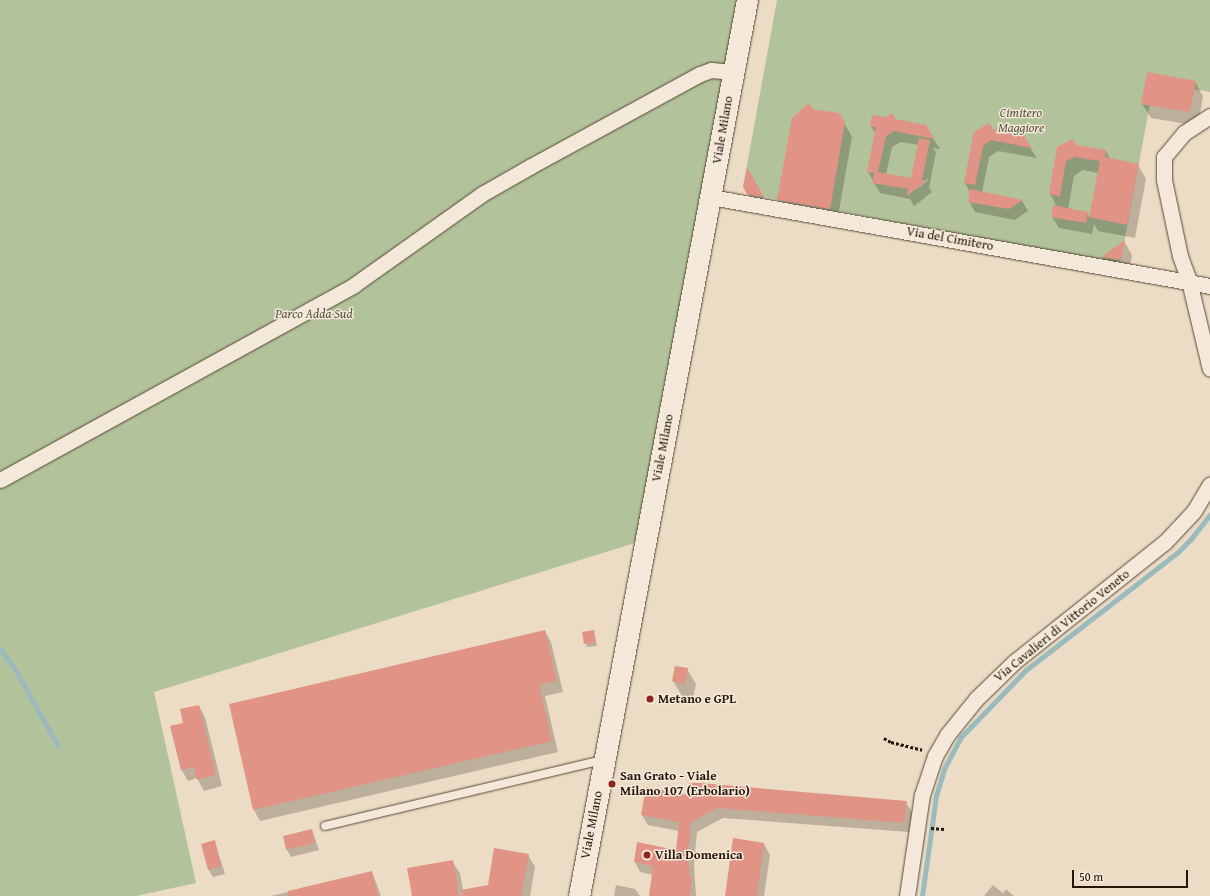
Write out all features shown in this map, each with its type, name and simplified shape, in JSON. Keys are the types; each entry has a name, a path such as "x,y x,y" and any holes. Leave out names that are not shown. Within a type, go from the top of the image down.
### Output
{"street":[{"name":"Viale Milano","path":"579,896 747,0"},
{"path":"0,480 354,285 482,194 531,166 700,74 711,70 734,72"},
{"path":"1210,116 1184,133 1164,157 1164,180 1180,256 1189,281 1210,369"},
{"name":"Via del Cimitero","path":"711,197 1189,281 1210,286"},
{"name":"Via Cavalieri di Vittorio Veneto","path":"907,896 922,795 935,756 959,719 994,680 1165,542 1194,511 1210,484"}],"lane":[{"path":"326,826 604,760"}],"path":[{"path":"884,738 891,742 935,756"},
{"path":"934,829 944,829"}],"green space":[{"name":"Parco Adda Sud","path":"0,0 737,0 638,542 154,692 196,883 136,896 0,896"},
{"name":"Cimitero Maggiore","path":"777,0 1210,0 1210,92 1154,82 1121,260 1115,264 747,194 743,187"}],"building":[{"path":"1147,72 1196,81 1190,112 1141,104"},
{"path":"809,103 813,109 839,113 845,122 830,209 777,200 792,118"},
{"path":"892,113 896,119 926,125 935,139 894,131 886,136 878,172 911,178 919,138 930,140 922,180 926,181 907,196 908,189 872,183 874,173 867,172 876,127 870,126 872,115 886,117"},
{"path":"989,123 993,129 1023,134 1032,148 991,140 983,146 975,185 964,183 974,132"},
{"path":"1072,139 1077,145 1106,150 1105,157 1139,164 1127,225 1089,217 1100,161 1075,157 1066,161 1060,196 1049,194 1057,147"},
{"path":"747,167 764,197 747,194 743,187"},
{"path":"970,189 1023,200 1009,209 968,202"},
{"path":"1053,205 1088,212 1086,223 1051,217"},
{"path":"1125,240 1121,260 1101,257"},
{"path":"545,630 557,681 539,685 552,741 253,810 229,704"},
{"path":"594,630 596,642 584,644 582,632"},
{"path":"675,666 688,668 685,684 672,681"},
{"path":"199,705 216,775 197,780 194,767 181,770 170,726 183,723 180,709"},
{"path":"689,783 907,801 904,823 717,808 691,822 688,854 690,877 692,877 690,896 649,896 653,866 634,862 637,842 676,850 679,822 641,815 646,787 688,795"},
{"path":"312,829 315,843 286,850 283,836"},
{"path":"733,838 764,843 757,896 725,896"},
{"path":"215,840 221,866 208,870 201,844"},
{"path":"494,848 529,854 521,896 462,896 461,890 488,885"},
{"path":"453,860 459,896 412,896 407,868"},
{"path":"372,871 378,896 288,896 288,891"}],"waterway":[{"path":"922,896 936,796 944,769 961,737 1026,670 1178,552 1191,539 1210,515"},
{"path":"0,648 14,667 58,745"}],"place":[{"name":"Metano e GPL","path":"650,699"},
{"name":"San Grato - Viale Milano 107 (Erbolario)","path":"612,784"},
{"name":"Villa Domenica","path":"647,855"}]}
